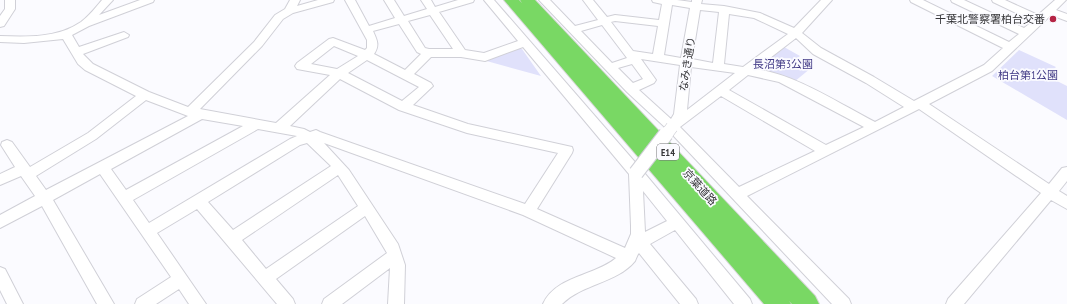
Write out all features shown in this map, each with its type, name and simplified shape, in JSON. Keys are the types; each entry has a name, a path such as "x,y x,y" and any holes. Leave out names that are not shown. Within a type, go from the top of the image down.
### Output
{"highway":[{"name":"京葉道路","path":"511,0 779,304"},
{"name":"京葉道路","path":"527,0 807,304"}],"street":[{"path":"0,24 10,9 10,0"},
{"path":"85,24 108,0"},
{"path":"0,39 24,40 64,35 85,24 149,0"},
{"path":"0,222 102,167 194,114 258,44 292,3 329,0"},
{"path":"279,128 339,73 367,55 372,48 372,40 350,0"},
{"path":"389,0 421,50 428,53 461,53 485,56 524,42"},
{"path":"426,0 461,53"},
{"path":"366,30 470,0"},
{"path":"489,0 636,173 744,304"},
{"path":"544,0 631,89 672,127 738,194 843,304"},
{"path":"588,0 650,80 631,89"},
{"path":"738,12 739,0"},
{"path":"635,248 638,234 635,183 636,173 672,127 796,33 827,0"},
{"path":"915,0 1011,47"},
{"path":"956,0 1026,33"},
{"path":"997,0 1040,20"},
{"path":"738,194 917,106 988,68 1061,0"},
{"path":"658,58 664,24 662,1 697,3 756,15 796,33 817,51 917,106 1067,203"},
{"name":"なみき通り","path":"672,127 680,114 686,63 697,3"},
{"path":"718,68 724,9"},
{"path":"1049,11 1067,18"},
{"path":"573,30 620,18 664,24"},
{"path":"64,35 68,37 77,52 89,67 145,95 194,114 300,132 308,137 325,152 367,207 395,255 397,276 396,304"},
{"path":"77,52 124,35"},
{"path":"403,107 427,86 367,55 333,41 300,66 339,73 403,107 467,128 567,150 528,212"},
{"path":"406,75 428,53"},
{"path":"610,67 633,57 658,58 771,75 783,79 875,127"},
{"path":"721,90 826,151"},
{"path":"0,180 26,172 92,136 145,95"},
{"path":"682,98 701,104"},
{"path":"124,198 256,125"},
{"path":"147,232 295,142 316,135 528,212 635,248 690,304"},
{"path":"7,145 44,198 106,304"},
{"path":"102,167 198,304"},
{"path":"232,239 338,168"},
{"path":"954,304 1067,172"},
{"path":"199,201 287,304"},
{"path":"265,278 367,207"},
{"path":"551,304 566,290 613,271 635,248 677,222"},
{"path":"330,304 395,255"},
{"path":"0,274 15,304"},
{"path":"143,304 180,279"}],"green space":[{"path":"512,47 522,49 541,76 483,60"},
{"name":"長沼第3公園","path":"784,47 800,56 795,60 811,68 794,82 756,69"},
{"name":"柏台第1公園","path":"1019,50 1056,67 1047,76 1067,86 1067,120 992,76"}],"place":[{"name":"千葉北警察署柏台交番","path":"1053,19"}]}
